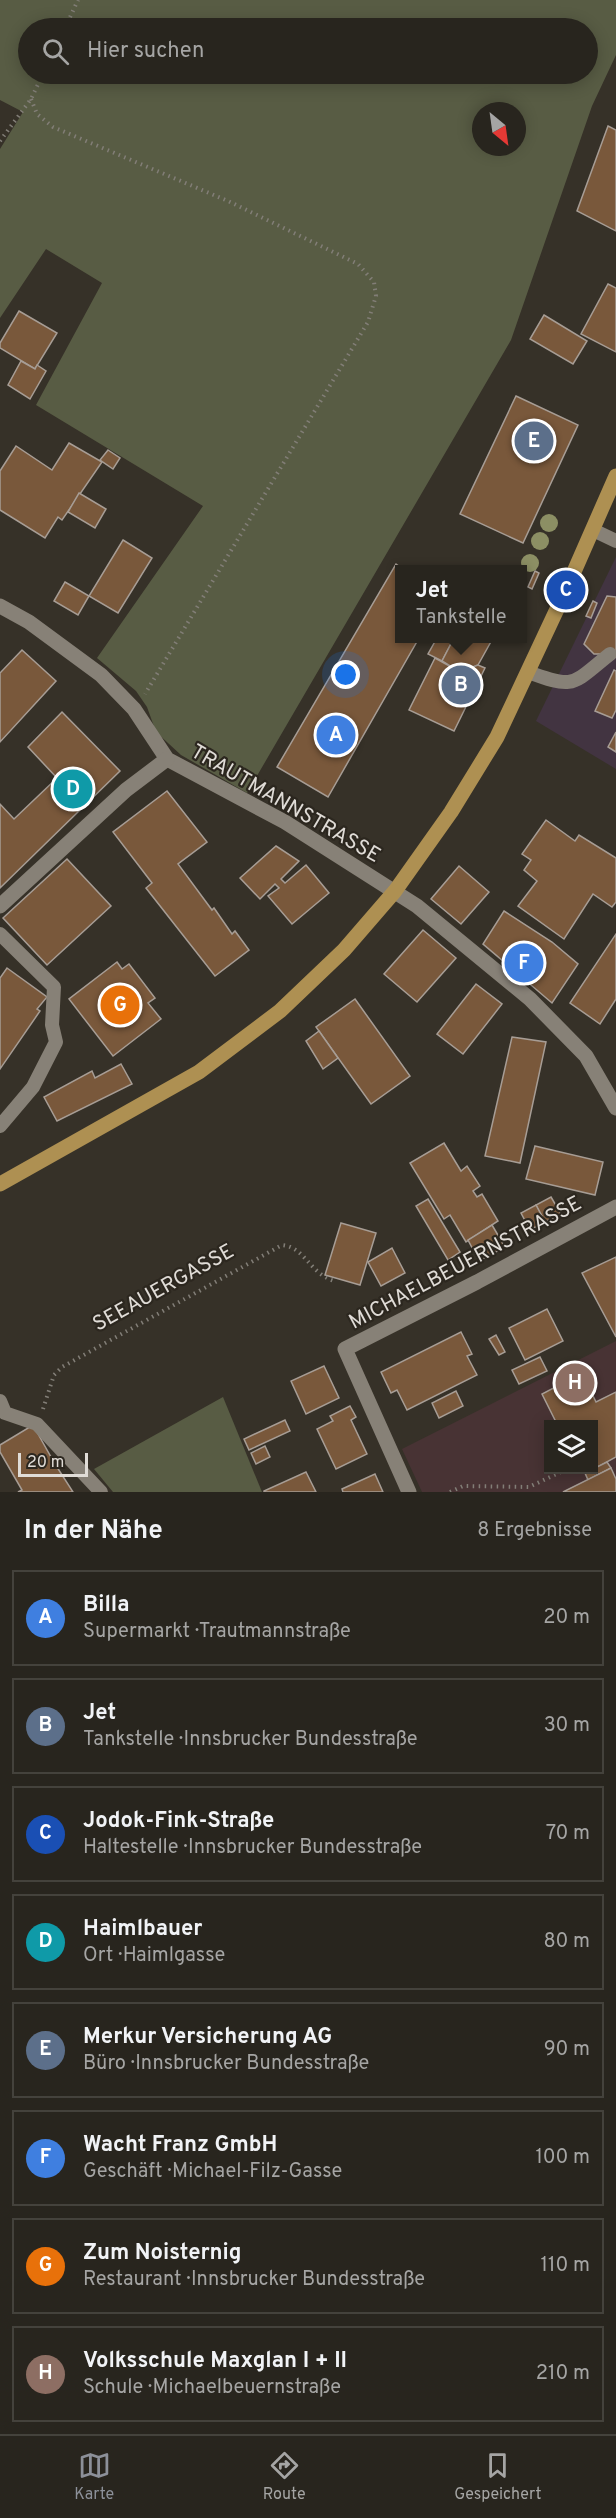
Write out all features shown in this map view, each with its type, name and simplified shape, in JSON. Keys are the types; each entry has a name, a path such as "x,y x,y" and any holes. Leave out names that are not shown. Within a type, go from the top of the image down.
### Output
{"main road":[{"path":"0,1184 199,1072 239,1044 308,987 344,950 395,891 451,812 497,737 616,476"}],"street":[{"name":"TRAUTMANNSTRASSE","path":"0,606 29,622 101,675 134,709 167,759 285,822 417,906 531,999 586,1056 616,1108"},
{"path":"0,906 126,790 167,759"},
{"name":"MICHAELBEUERNSTRASSE","path":"409,1492 345,1349 616,1207"}],"lane":[{"path":"592,530 616,541"},
{"path":"528,672 556,682 574,683 610,654"},
{"path":"0,934 54,987 52,1025 56,1042 33,1087 0,1126"},
{"path":"0,1401 5,1413 37,1424 101,1492"}],"path":[{"path":"70,18 78,0"},
{"path":"0,141 31,99 38,84"},
{"path":"31,99 37,114 53,127 228,201 358,264 374,282 376,296 368,322 134,709"},
{"name":"SEEAUERGASSE","path":"37,1424 56,1371 282,1245 295,1249 322,1277 334,1281"},
{"path":"450,1492 464,1486 529,1486 556,1474"}],"shaded area":[{"path":"616,557 616,769 536,721"},
{"path":"616,1341 616,1492 422,1492 402,1449"}],"green space":[{"path":"0,0 616,0 616,55 592,106 511,340 247,793 181,755 156,732 147,707 136,691 97,658 203,506 36,405 102,283 46,249 0,318 0,149 23,112 0,100"},
{"path":"223,1397 262,1492 113,1492 94,1469"}],"building":[{"path":"608,126 616,130 616,231 577,211"},
{"path":"608,284 616,288 616,352 581,334"},
{"path":"19,311 57,333 35,369 0,348 0,343"},
{"path":"544,315 587,341 573,364 530,339"},
{"path":"21,361 35,369 37,365 46,371 30,399 8,385"},
{"path":"516,396 578,425 523,543 460,514"},
{"path":"69,443 102,462 62,520 58,517 45,538 0,510 0,471 16,446 52,470"},
{"path":"108,450 120,458 113,469 100,460"},
{"path":"79,493 106,509 95,528 68,512"},
{"path":"123,540 152,558 118,613 89,596"},
{"path":"395,566 395,643 416,643 328,797 277,767"},
{"path":"535,571 539,573 532,589 528,587"},
{"path":"65,582 89,596 78,615 54,601"},
{"path":"607,596 616,597 616,654 594,654 584,644"},
{"path":"593,601 597,603 591,618 586,616"},
{"path":"434,643 451,643 442,661 428,654"},
{"path":"451,643 490,643 478,665 460,672 442,661"},
{"path":"22,650 56,681 0,742 0,673"},
{"path":"435,658 460,672 478,665 485,668 454,731 409,710"},
{"path":"614,670 616,671 616,710 612,718 595,711"},
{"path":"62,712 120,771 0,888 0,804 14,819 57,778 28,747"},
{"path":"616,732 616,752 608,747"},
{"path":"167,791 207,842 178,864 212,910 214,908 232,934 235,931 249,950 215,976 146,888 152,883 113,832"},
{"path":"546,820 575,841 579,835 616,858 616,902 612,907 593,894 564,939 518,906 537,881 524,870 531,860 522,854"},
{"path":"276,846 299,861 281,879 285,883 306,865 329,893 292,924 268,896 279,888 275,884 260,899 240,878"},
{"path":"67,859 111,906 47,965 3,918"},
{"path":"459,866 489,892 461,924 431,899"},
{"path":"504,911 552,942 578,964 552,1003 483,944"},
{"path":"423,930 456,958 417,1002 384,974"},
{"path":"616,934 616,999 600,1024 570,1003"},
{"path":"117,962 122,969 129,964 155,998 148,1003 161,1019 113,1056 69,999"},
{"path":"7,968 47,997 37,1009 40,1011 0,1069 0,978"},
{"path":"476,984 502,1004 463,1054 437,1034"},
{"path":"355,999 410,1076 371,1104 316,1027"},
{"path":"319,1031 338,1058 323,1069 306,1041"},
{"path":"512,1037 546,1042 520,1163 485,1156"},
{"path":"121,1064 132,1084 57,1121 44,1097 92,1071 95,1078"},
{"path":"444,1143 461,1171 467,1166 480,1186 473,1191 477,1197 482,1194 498,1221 466,1242 450,1215 444,1219 410,1163"},
{"path":"535,1146 603,1162 595,1195 526,1179"},
{"path":"551,1197 561,1214 545,1222 536,1205"},
{"path":"428,1199 460,1252 448,1260 416,1206"},
{"path":"536,1205 545,1222 530,1230 521,1213"},
{"path":"341,1223 376,1233 360,1285 325,1275"},
{"path":"492,1225 505,1247 479,1261 468,1240"},
{"path":"392,1248 405,1273 381,1286 368,1262"},
{"path":"616,1257 616,1337 582,1273"},
{"path":"547,1309 563,1341 525,1360 509,1328"},
{"path":"461,1332 472,1354 467,1356 477,1375 407,1410 397,1390 391,1393 381,1372"},
{"path":"496,1335 505,1352 499,1355 489,1339"},
{"path":"540,1357 547,1371 519,1384 512,1370"},
{"path":"324,1366 339,1398 306,1414 291,1381"},
{"path":"582,1373 596,1402 616,1392 616,1457 598,1467 598,1420 555,1420 542,1394"},
{"path":"456,1391 463,1406 439,1418 432,1403"},
{"path":"350,1406 356,1417 351,1420 367,1454 336,1469 317,1429 333,1421 330,1416"},
{"path":"285,1420 290,1431 249,1450 244,1439"},
{"path":"33,1425 73,1492 18,1492 22,1490 0,1452 0,1445"},
{"path":"265,1446 270,1457 256,1464 251,1453"},
{"path":"607,1462 611,1468 588,1480 585,1474 598,1474 598,1466"},
{"path":"611,1468 616,1479 616,1492 563,1492"},
{"path":"306,1472 316,1492 264,1492 264,1491"},
{"path":"375,1474 383,1492 343,1492 342,1489"}],"place":[{"name":"Merkur Versicherung AG","path":"534,441"},
{"name":"Jodok-Fink-Straße","path":"566,590"},
{"name":"Jet","path":"461,685"},
{"name":"Billa","path":"336,735"},
{"name":"Haimlbauer","path":"73,789"},
{"name":"Wacht Franz GmbH","path":"524,963"},
{"name":"Zum Noisternig","path":"120,1005"},
{"name":"Volksschule Maxglan I + II","path":"575,1383"}]}
